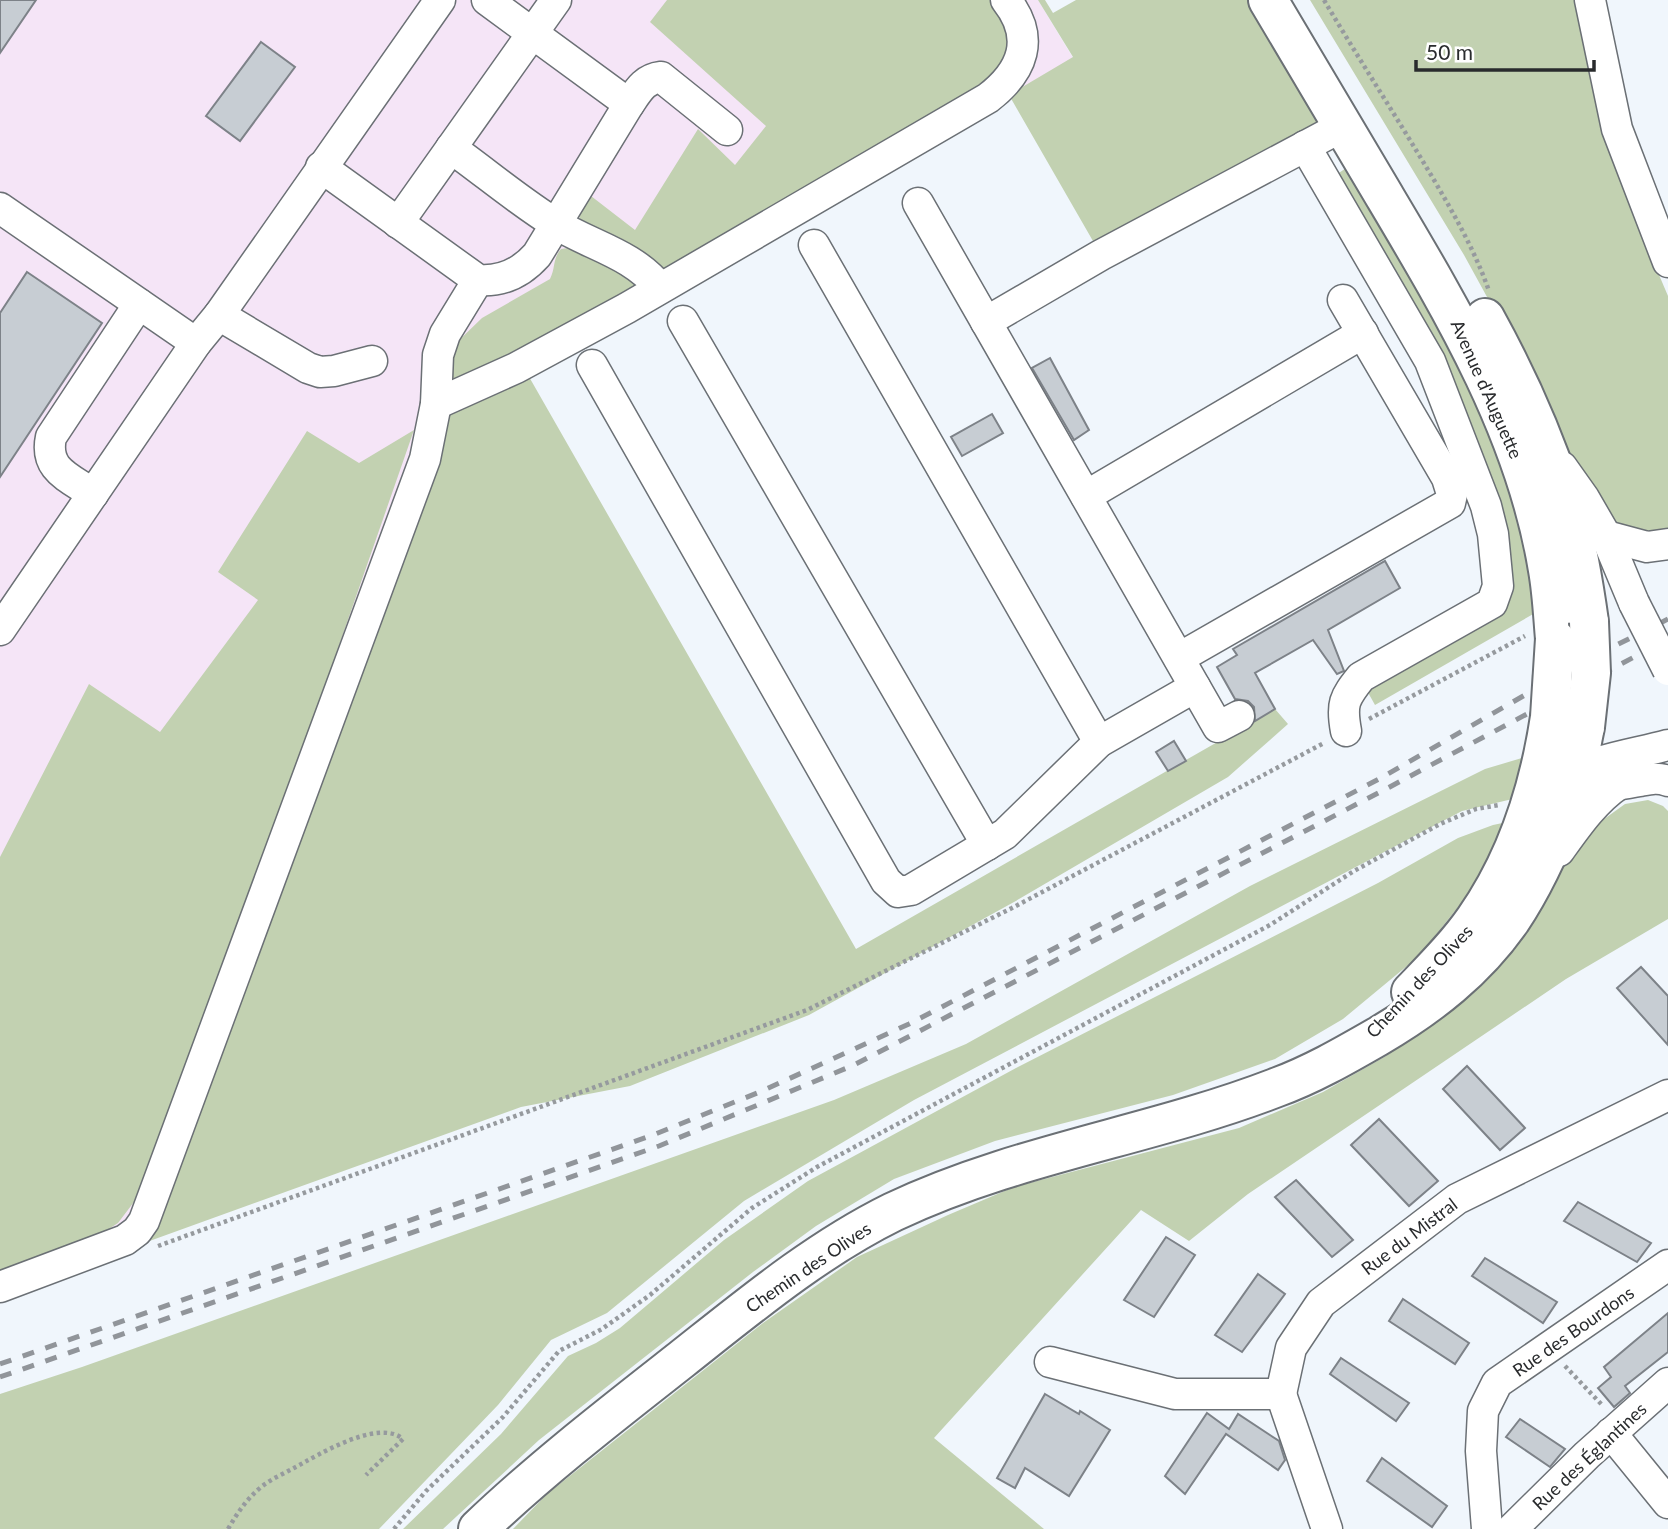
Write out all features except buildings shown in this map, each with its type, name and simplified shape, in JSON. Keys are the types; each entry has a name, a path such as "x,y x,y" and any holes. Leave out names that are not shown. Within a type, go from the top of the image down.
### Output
{"main road":[{"name":"Avenue d'Auguette","path":"1268,0 1446,300 1487,382 1523,471 1566,627 1591,673 1562,741 1514,814"},
{"name":"Avenue d'Auguette","path":"1295,0 1481,312 1519,385 1563,496 1580,561 1566,627"},
{"name":"Chemin des Olives","path":"478,1529 561,1454 768,1291 847,1237 945,1189 1038,1158 1237,1102 1278,1087 1353,1051 1406,1019 1451,987 1490,946 1523,900 1566,809 1562,741"},
{"name":"Chemin des Olives","path":"1353,1051 1438,964 1474,922 1504,871 1514,814"}],"street":[{"path":"0,630 196,343 219,315 440,0"},
{"path":"488,0 629,104"},
{"path":"398,223 556,0"},
{"path":"436,404 516,368 660,288 976,105 1000,88 1014,73 1022,54 1023,28 1006,0"},
{"path":"1590,0 1617,129 1668,262"},
{"path":"321,167 478,280 493,282 526,267 537,255 643,83 662,77 727,130"},
{"path":"986,322 1101,255 1343,126"},
{"path":"1305,146 1430,361 1486,506 1493,534 1499,586 1493,603 1361,677 1347,695 1342,711 1346,731"},
{"path":"451,148 556,224 634,263 648,273 660,288"},
{"path":"918,203 1218,727 1239,716"},
{"path":"0,208 196,343"},
{"path":"814,245 1099,743"},
{"path":"0,1287 125,1240 145,1222 425,459 436,404 438,355 444,334 478,280"},
{"path":"1179,658 1450,503 1452,495 1447,478 1343,300"},
{"path":"93,494 53,464 49,455 51,437 139,304"},
{"path":"219,315 308,368 320,372 372,361"},
{"path":"683,321 987,845"},
{"path":"1086,496 1363,333"},
{"path":"592,365 886,881 898,892 911,890 1005,834 1099,743 1195,687"},
{"path":"1543,441 1584,498 1606,536 1668,670"},
{"path":"1606,536 1647,547 1668,546"},
{"path":"1630,592 1668,546"},
{"path":"1562,741 1605,759 1668,745"},
{"path":"1562,741 1580,779 1596,786 1657,778 1668,781"},
{"name":"Chemin des Olives","path":"1523,900 1580,821 1619,784"},
{"name":"Rue du Mistral","path":"1281,1394 1291,1348 1321,1303 1457,1199 1668,1096"},
{"name":"Rue des Bourdons","path":"1488,1529 1482,1451 1483,1410 1497,1383 1668,1265"},
{"path":"1050,1362 1175,1394 1281,1394 1327,1529"},
{"name":"Rue des Églantines","path":"1512,1529 1668,1383"},
{"path":"1616,1429 1668,1503"}],"path":[{"path":"1324,0 1385,97 1469,241 1493,302"},
{"path":"156,1247 807,1010 1012,908 1346,731 1566,627"},
{"path":"394,1529 426,1491 503,1417 559,1351 602,1329 650,1295 752,1208 817,1167 1270,925 1354,871 1440,824 1476,808 1514,814"},
{"path":"1548,1348 1616,1429"},
{"path":"228,1529 243,1504 264,1485 335,1446 373,1433 392,1433 403,1439 366,1475"}],"shaded area":[{"path":"0,0 1038,0 1073,58 528,375 144,1243 0,1297"}],"green space":[{"path":"667,0 993,0 1014,40 992,85 666,271 583,229 579,216 591,196 635,230 698,129 735,165 766,126 650,22"},
{"path":"1038,0 1045,0 1053,13 1076,0 1253,0 1324,118 1097,248 1009,95 1073,57"},
{"path":"1310,0 1579,0 1648,249 1668,296 1668,530 1646,534 1623,526 1606,515 1591,496 1464,255"},
{"path":"1349,166 1497,434 1542,609 1375,705 1365,687 1499,609 1494,505 1336,175"},
{"path":"575,247 635,276 637,286 448,392 450,349 482,318 550,279 561,249"},
{"path":"528,375 856,949 1275,709 1288,724 1228,777 1014,902 809,1015 630,1086 521,1107 144,1243 452,411"},
{"path":"414,430 279,818 140,1194 118,1223 95,1238 0,1274 0,857 89,684 160,732 258,600 218,572 307,431 359,463"},
{"path":"1532,755 1525,796 1462,811 914,1100 744,1201 607,1313 551,1340 498,1405 379,1529 0,1529 0,1394 834,1100 966,1044 1250,886 1485,769"},
{"path":"1648,800 1668,811 1668,919 1566,979 1248,1194 1189,1241 1141,1210 934,1438 1044,1529 513,1529 547,1494 763,1323 857,1257 1014,1187 1239,1128 1323,1092 1386,1056 1474,987 1527,930 1567,859 1600,822 1625,804"},
{"path":"1512,821 1475,886 1419,956 1343,1019 1275,1059 1173,1095 995,1141 894,1179 816,1226 753,1272 539,1440 443,1529 403,1529 501,1434 568,1356 620,1328 724,1240 808,1181 1016,1068 1378,883 1458,838"}],"railway":[{"path":"0,1364 653,1135 762,1091 909,1024 1379,779 1577,665 1668,619"},
{"path":"0,1377 659,1146 854,1065 1384,790 1668,639"}]}
